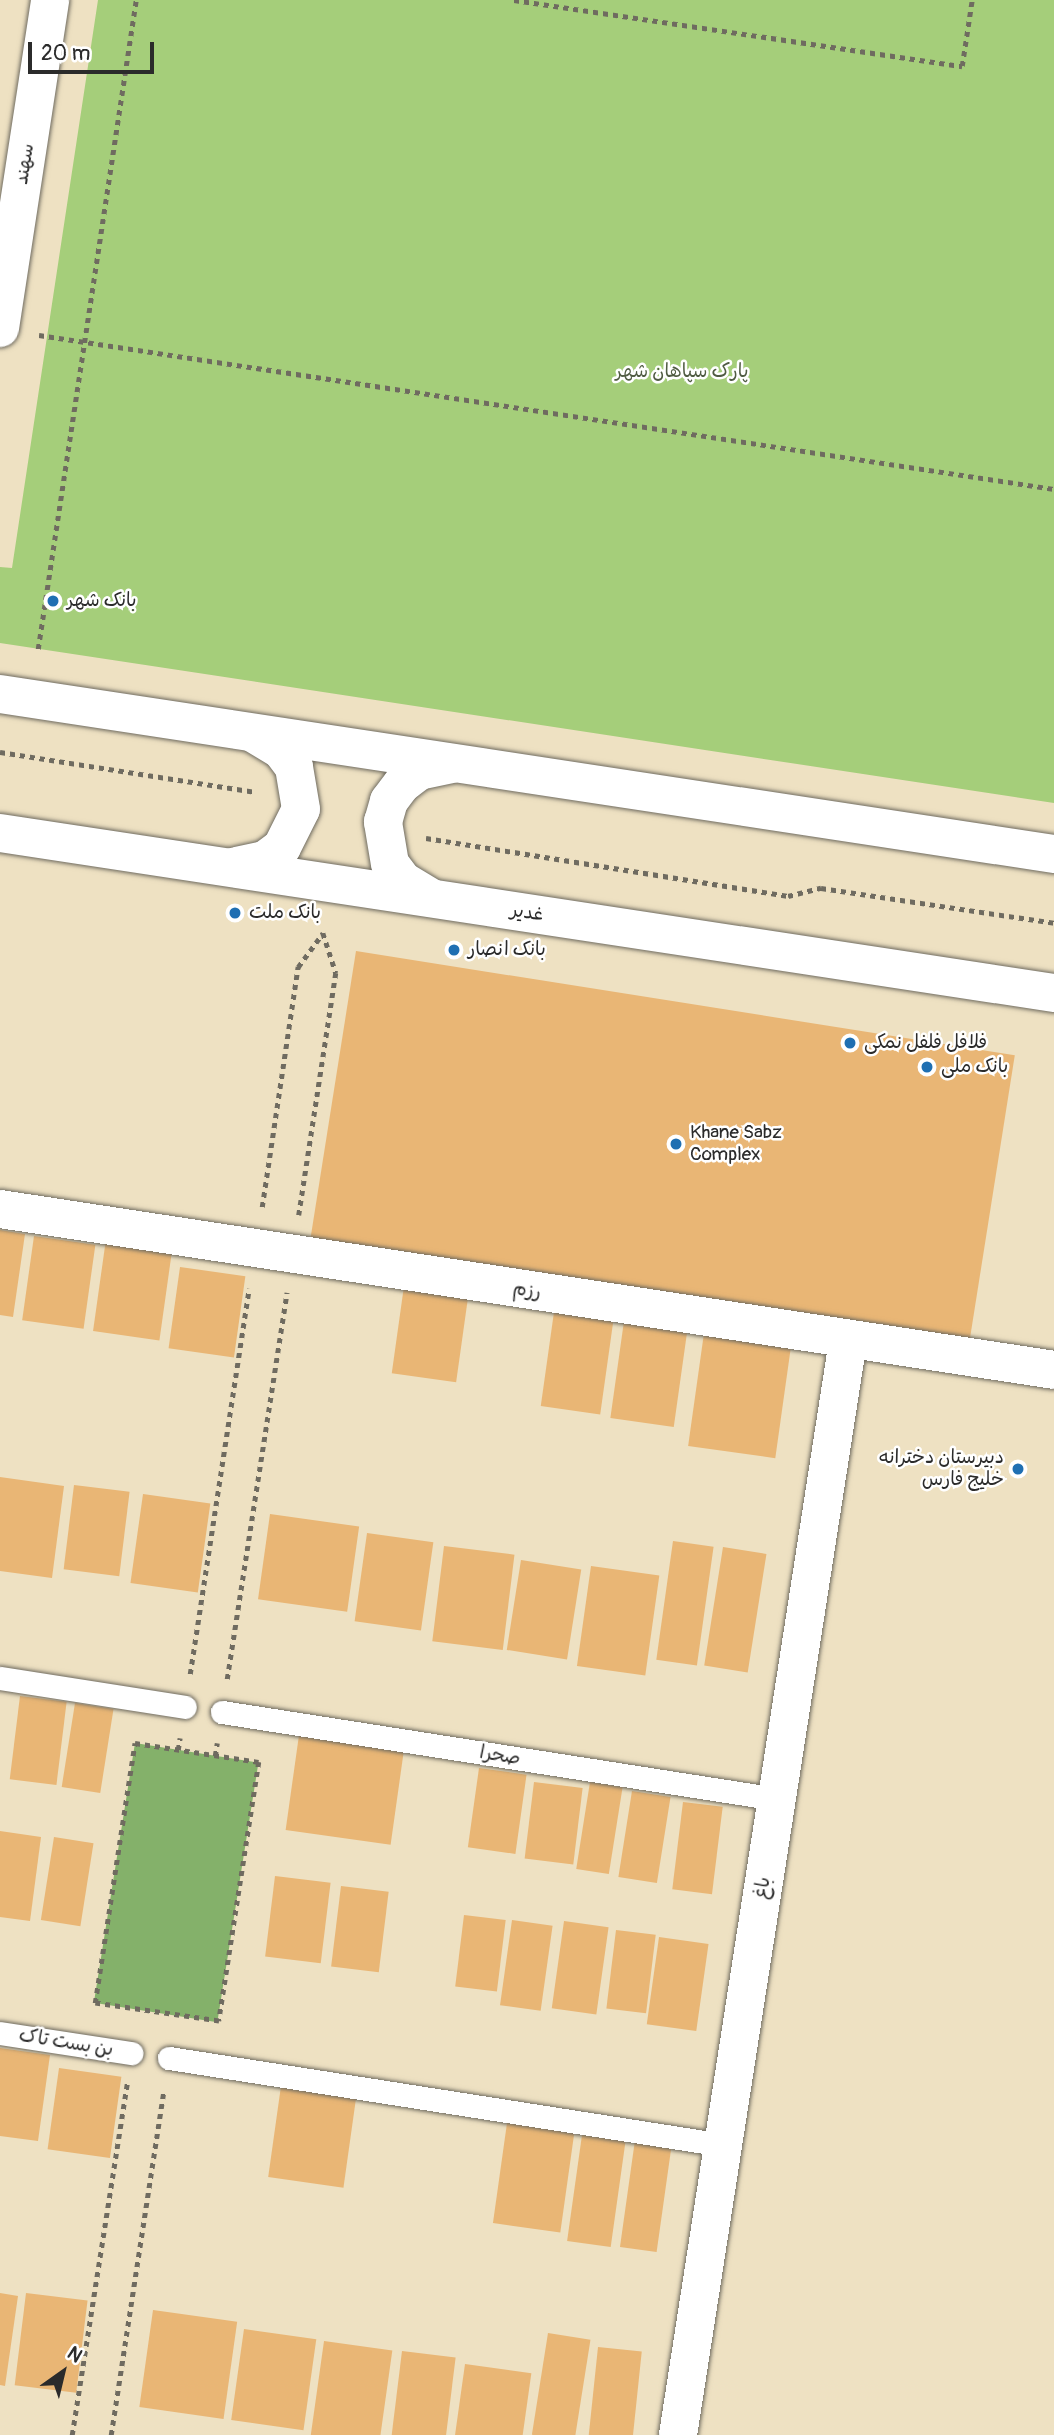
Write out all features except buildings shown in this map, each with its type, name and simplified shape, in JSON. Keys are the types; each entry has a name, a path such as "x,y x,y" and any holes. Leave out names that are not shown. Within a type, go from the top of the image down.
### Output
{"main road":[{"name":"سهند","path":"18,332 50,0"},
{"path":"0,694 1054,854"},
{"path":"223,867 244,867 282,847 294,830 301,799 294,767 281,750 263,737 243,731"},
{"path":"441,900 421,894 403,881 390,864 383,831 389,801 402,784 440,764 461,764"},
{"name":"غدیر","path":"0,833 1054,993"},
{"name":"رزم","path":"0,1209 848,1341 1054,1370"},
{"name":"باغ","path":"678,2435 848,1341"}],"lane":[{"path":"0,1678 185,1707"},
{"name":"صحرا","path":"222,1712 777,1799"},
{"name":"بن بست تاک","path":"0,2033 131,2053"},
{"path":"169,2058 723,2145"}],"path":[{"path":"37,649 136,0"},
{"path":"514,0 962,66 972,0"},
{"path":"18,332 1054,489"},
{"path":"0,752 301,799"},
{"path":"383,831 788,896 821,888 1054,923"},
{"path":"178,1750 298,967 323,933 336,973 215,1756"},
{"path":"135,1743 215,1756 259,1762 219,2021 95,2003 135,1743"},
{"path":"72,2435 138,2010"},
{"path":"111,2435 176,2015"}],"green space":[{"name":"پارک سپاهان شهر","path":"98,0 1054,0 1054,803 0,643 0,567 12,568"},
{"path":"135,1743 258,1763 217,2022 94,2003"}],"place":[{"name":"بانک شهر","path":"53,601"},
{"name":"بانک ملت","path":"235,913"},
{"name":"بانک انصار","path":"454,950"},
{"name":"فلافل فلفل نمکی","path":"850,1043"},
{"name":"بانک ملی","path":"927,1067"},
{"name":"Khane Sabz Complex","path":"676,1144"},
{"name":"دبیرستان دخترانه خلیج فارس","path":"1018,1469"}]}
